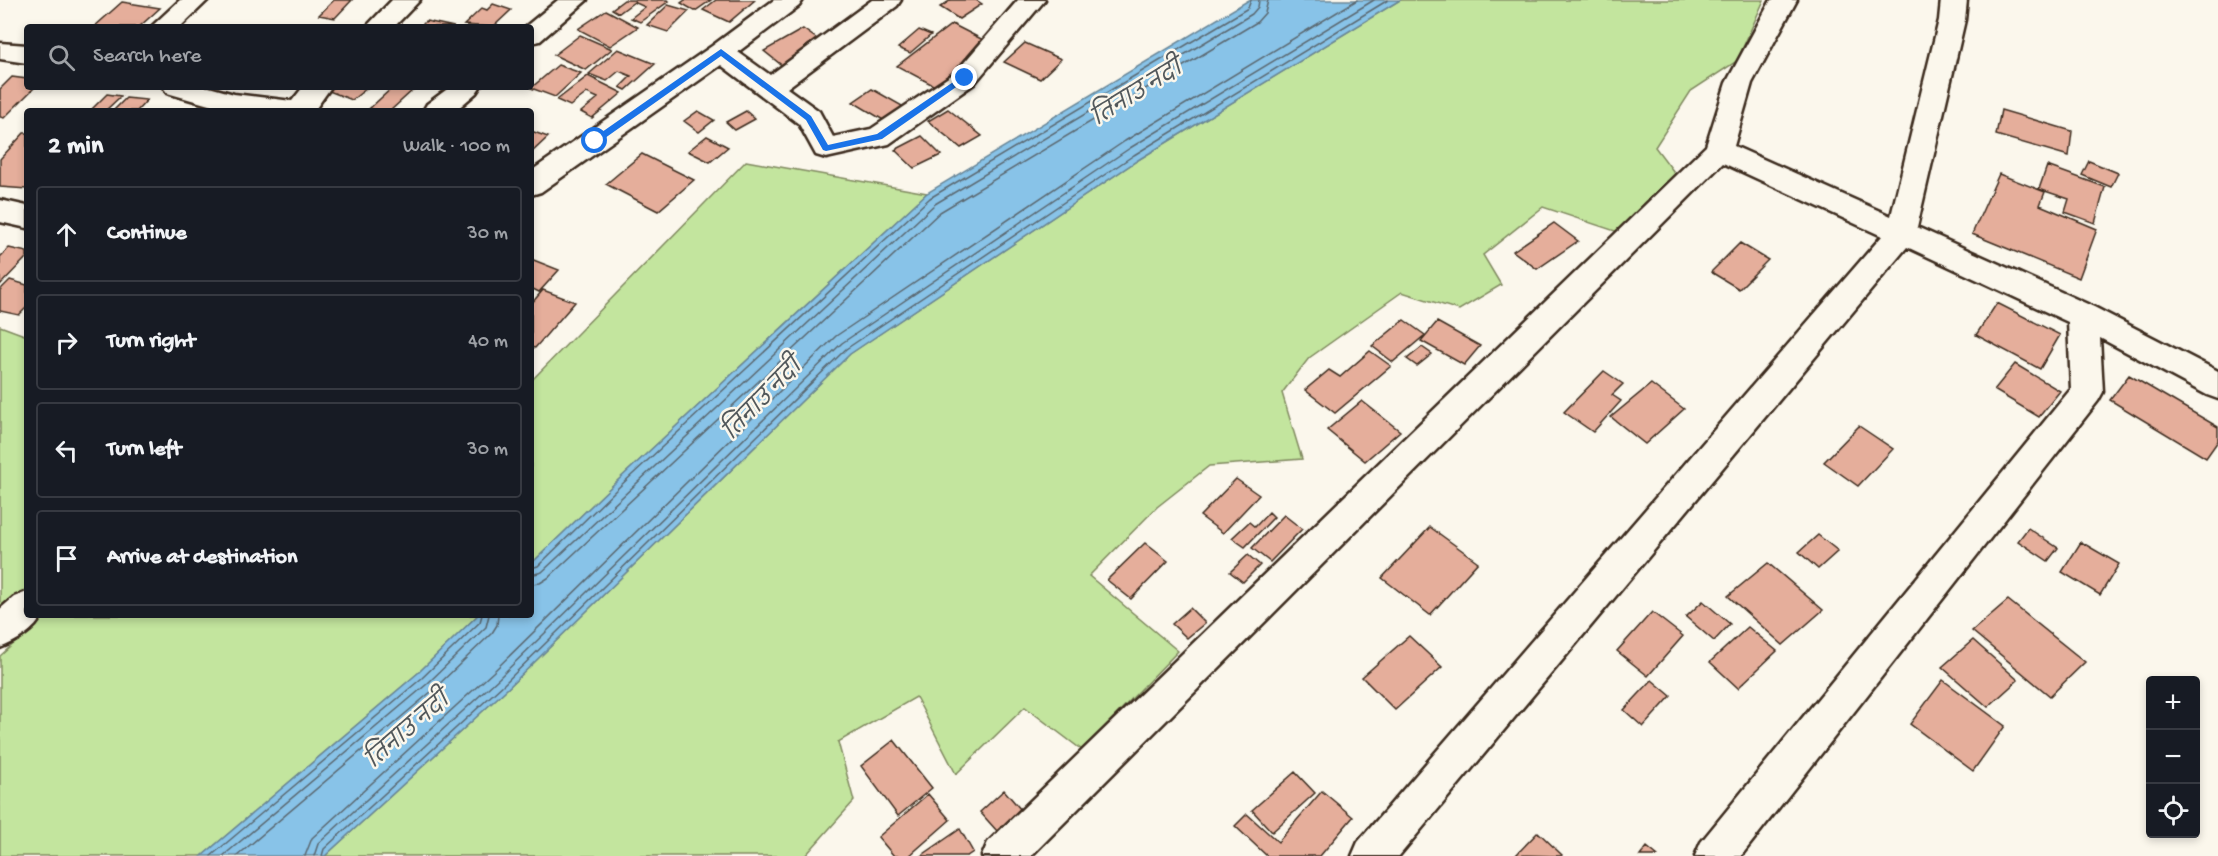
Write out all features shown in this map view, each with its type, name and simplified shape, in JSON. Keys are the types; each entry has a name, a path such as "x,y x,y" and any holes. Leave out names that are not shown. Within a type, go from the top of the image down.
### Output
{"street":[{"path":"167,24 195,0"},
{"path":"382,24 407,0"},
{"path":"534,33 574,0"},
{"path":"534,182 721,52 789,0"},
{"path":"770,88 888,0"},
{"path":"721,52 808,118 826,148 879,137 965,78 1032,0"},
{"path":"1002,856 1719,150 1739,83 1784,0"},
{"path":"1372,856 1901,234 1952,20 1954,0"},
{"path":"0,51 24,54"},
{"path":"184,90 230,107 247,108"},
{"path":"301,108 316,90"},
{"path":"441,108 463,90"},
{"path":"1719,150 2204,369 2218,386"},
{"path":"0,211 24,216"},
{"path":"1715,856 2087,392 2083,315"},
{"path":"0,631 24,611"}],"green space":[{"path":"1400,0 1764,0 1737,61 1691,91 1655,147 1689,192 1642,240 1543,207 1483,255 1501,285 1459,310 1402,292 1309,358 1282,393 1302,459 1209,466 1157,507 1089,576 1178,651 1082,750 1025,707 956,774 916,697 838,742 854,801 805,856 325,856 508,688 850,354 1138,160"},
{"path":"746,161 927,193 534,561 534,378"},
{"path":"0,326 24,335 24,597 0,618"},
{"path":"43,618 475,618 418,673 202,856 0,856 0,656"}],"water":[{"name":"तिनाउ नदी","path":"1249,0 1400,0 1138,160 850,354 508,688 325,856 202,856 418,673 475,618 534,618 534,561 927,193"}],"building":[{"path":"334,0 352,0 335,18 319,15"},
{"path":"624,0 669,1 640,22 631,18 645,7 634,2 619,13 612,9"},
{"path":"685,0 711,0 695,11 681,3"},
{"path":"716,0 755,0 729,22 703,10"},
{"path":"951,0 976,0 982,4 959,19 940,7"},
{"path":"122,2 160,8 142,24 97,24"},
{"path":"493,4 511,10 496,24 465,24 482,8 487,10"},
{"path":"668,5 689,11 668,32 647,25"},
{"path":"606,10 638,27 610,46 578,29"},
{"path":"426,21 440,24 423,24"},
{"path":"952,24 989,43 935,86 897,66"},
{"path":"803,29 824,44 784,67 764,51"},
{"path":"919,30 931,35 910,53 898,48"},
{"path":"580,35 612,49 586,70 554,55"},
{"path":"1025,43 1061,59 1040,79 1004,62"},
{"path":"618,49 655,64 626,90 620,87 631,76 619,71 607,81 589,74"},
{"path":"558,65 581,73 555,97 534,89 534,85"},
{"path":"588,76 622,93 592,118 581,112 598,98 587,93 570,106 557,100"},
{"path":"12,77 24,79 24,90 32,90 4,118 0,117 0,89"},
{"path":"872,89 904,107 885,121 853,102"},
{"path":"330,90 364,90 352,100"},
{"path":"390,90 413,90 393,108 370,108"},
{"path":"107,94 121,96 108,108 93,108"},
{"path":"126,98 147,100 140,108 116,108"},
{"path":"948,109 982,136 961,148 928,121"},
{"path":"2001,110 2072,131 2069,156 1996,135"},
{"path":"698,111 714,120 699,132 684,121"},
{"path":"746,111 755,119 735,130 726,122"},
{"path":"534,132 548,137 534,150"},
{"path":"24,133 24,189 0,187 0,159"},
{"path":"707,136 728,147 710,162 688,151"},
{"path":"922,136 941,155 914,168 895,150"},
{"path":"642,154 694,180 658,211 606,184"},
{"path":"2089,161 2118,173 2111,187 2082,175"},
{"path":"2047,166 2105,187 2095,223 2065,212 2069,199 2039,189"},
{"path":"1999,174 2045,192 2040,205 2097,229 2079,278 1972,234"},
{"path":"1554,223 1578,241 1537,269 1513,251"},
{"path":"1740,243 1768,260 1739,289 1711,272"},
{"path":"9,248 24,251 24,260 0,285 0,257"},
{"path":"534,260 559,270 539,292 534,290"},
{"path":"10,280 24,284 24,310 19,315 0,311 0,290"},
{"path":"543,290 575,302 535,348 534,348 534,300"},
{"path":"1997,303 2060,335 2040,369 1976,335"},
{"path":"1404,320 1425,335 1393,362 1372,346"},
{"path":"1437,322 1480,346 1464,365 1421,341"},
{"path":"1422,347 1432,354 1417,366 1407,359"},
{"path":"1370,351 1391,366 1335,413 1305,390 1329,370 1340,377"},
{"path":"2015,364 2060,391 2039,417 1994,390"},
{"path":"1604,371 1623,384 1612,395 1621,401 1593,432 1564,412"},
{"path":"2129,375 2218,427 2218,441 2206,458 2110,400"},
{"path":"1651,384 1684,409 1645,444 1611,417"},
{"path":"1362,401 1400,431 1365,461 1327,430"},
{"path":"1859,426 1893,449 1858,486 1824,462"},
{"path":"1236,479 1259,495 1223,533 1200,516"},
{"path":"1269,512 1274,517 1245,547 1232,538 1249,522 1255,527"},
{"path":"1284,515 1302,529 1270,562 1252,548"},
{"path":"1430,527 1478,562 1430,615 1382,578"},
{"path":"2028,528 2058,548 2048,561 2018,541"},
{"path":"1818,535 1838,551 1818,569 1799,552"},
{"path":"2081,542 2119,564 2100,595 2062,572"},
{"path":"1145,543 1168,561 1131,599 1107,580"},
{"path":"1248,555 1260,565 1243,582 1230,572"},
{"path":"1768,563 1823,610 1783,645 1728,596"},
{"path":"2008,600 2085,662 2050,696 1972,631"},
{"path":"1703,601 1730,624 1714,641 1686,617"},
{"path":"1190,608 1205,623 1187,638 1172,624"},
{"path":"1652,612 1683,636 1648,676 1617,651"},
{"path":"1748,627 1777,651 1738,688 1710,662"},
{"path":"1409,636 1442,667 1395,710 1362,677"},
{"path":"1973,640 2018,680 1988,707 1942,667"},
{"path":"1652,680 1671,696 1643,727 1624,710"},
{"path":"1943,680 2005,726 1973,771 1910,724"},
{"path":"894,740 932,788 898,816 861,766"},
{"path":"1295,772 1315,793 1272,832 1252,810"},
{"path":"1004,790 1021,810 997,831 980,812"},
{"path":"1322,791 1353,817 1320,856 1267,856 1235,826 1247,814 1278,842"},
{"path":"928,794 950,820 909,856 894,856 878,837"},
{"path":"960,829 973,852 967,856 921,856"},
{"path":"1538,832 1562,855 1561,856 1516,855"},
{"path":"1647,847 1658,856 1640,856"}],"route":[{"path":"595,141 721,52 808,118 826,148 879,137 965,78"}]}
